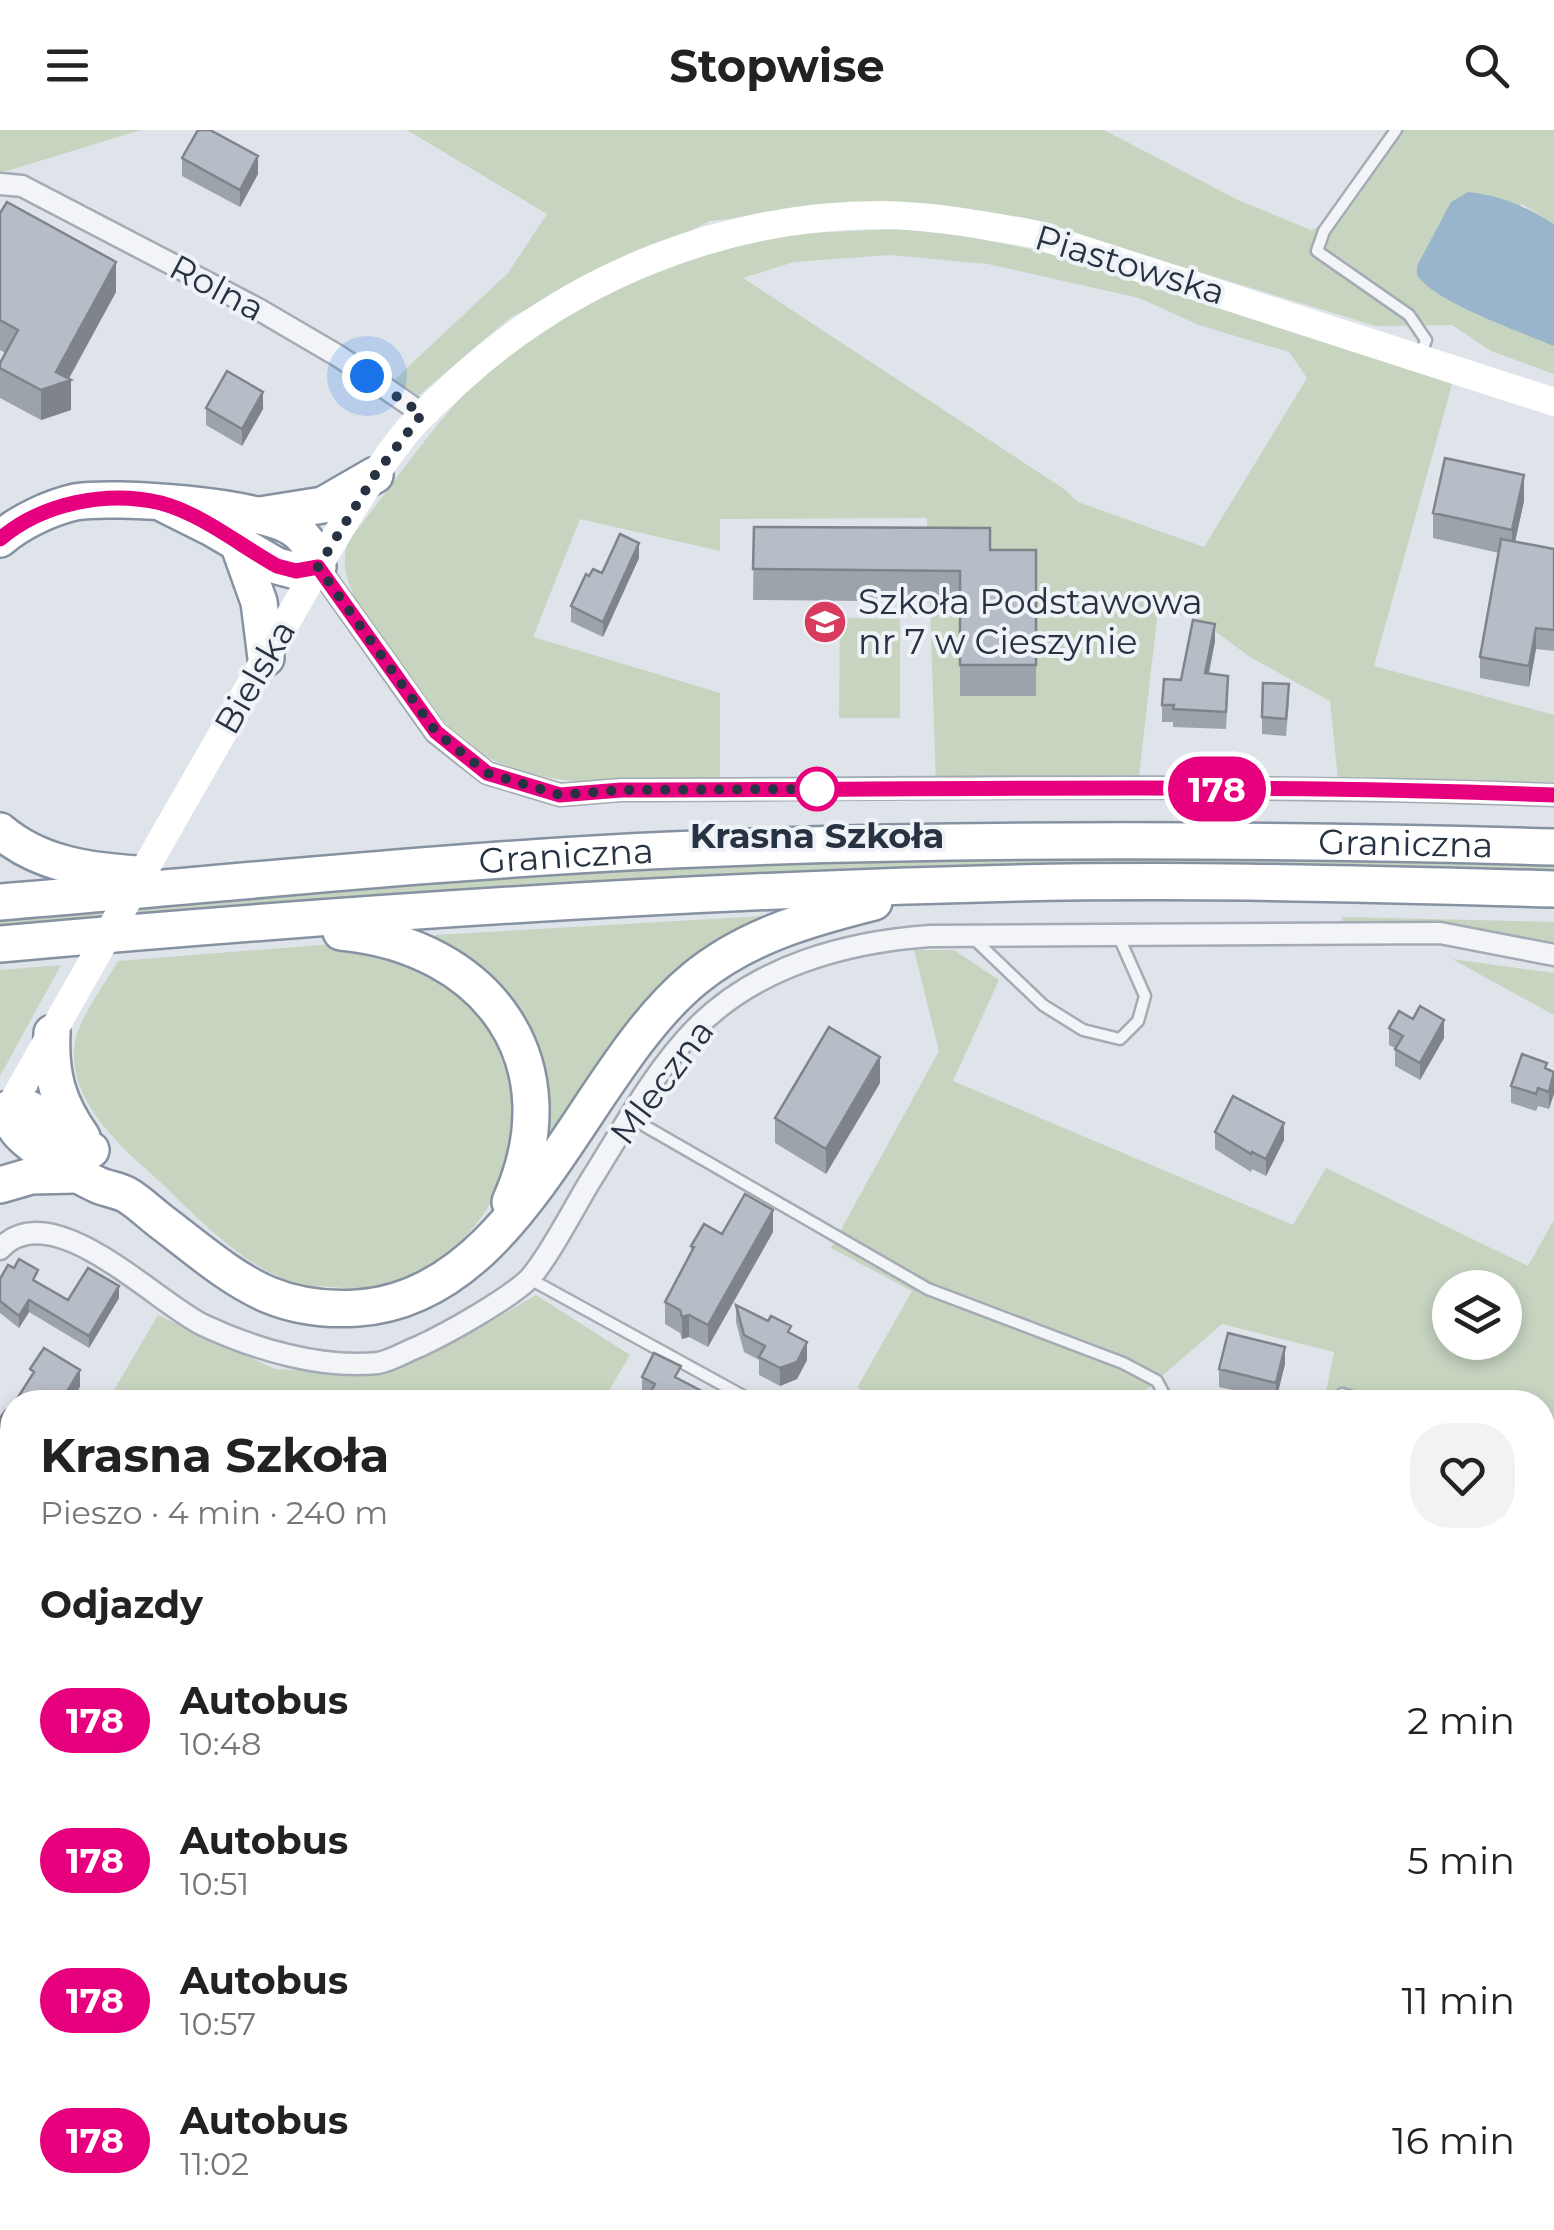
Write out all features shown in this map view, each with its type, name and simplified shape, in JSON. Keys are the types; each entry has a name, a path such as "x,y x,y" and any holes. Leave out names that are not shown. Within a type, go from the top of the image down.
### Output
{"highway":[{"path":"260,515 323,506 375,475"},
{"path":"0,539 38,515 72,503 128,499 260,515 292,526 312,549 318,567 296,571 277,566 164,504"},
{"path":"239,546 260,602 266,658"},
{"path":"0,831 38,856 72,866 234,881"},
{"name":"Graniczna","path":"0,902 668,850 916,842 1223,840 1554,847"},
{"name":"Graniczna","path":"0,944 596,899 946,884 1172,882 1554,889"},
{"path":"4,1117 17,1130 83,1162 239,1278 267,1294 319,1308 368,1307 414,1295 452,1274 484,1246 551,1165 644,1028 692,980 722,958 802,920 946,884"},
{"path":"244,924 359,934 419,948 462,974 498,1010 527,1076 530,1130 527,1156 516,1188 484,1246"},
{"path":"52,1033 51,1066 59,1100 83,1162"},
{"path":"0,1184 83,1162"}],"main road":[{"name":"Piastowska","path":"694,244 816,218 884,215 960,220 1034,234 1117,258 1554,402"},
{"name":"Bielska","path":"4,1117 318,567 375,475 422,414 489,353 540,316 606,279 694,244"}],"street":[{"name":"Rolna","path":"0,184 22,186 258,309 422,414"},
{"path":"318,567 436,732 487,773 560,795 621,790 1062,788 1554,795"},
{"name":"Mleczna","path":"0,1249 5,1243 38,1230 76,1241 201,1324 297,1360 380,1363 448,1333 529,1278 666,1064 696,1028 723,1004 784,968 891,939 972,936 1440,933 1554,955"}],"lane":[{"path":"1396,130 1324,231 1317,250 1409,315 1426,340 1420,358"},
{"path":"972,936 1044,1005 1083,1030 1120,1039 1138,1021 1144,996 1118,934"},
{"path":"631,1118 928,1290 1123,1363 1157,1382 1161,1390"},
{"path":"529,1278 732,1390"}],"green space":[{"path":"0,130 141,130 0,173"},
{"path":"407,130 1104,130 1238,200 1311,230 1342,217 1403,130 1554,130 1554,224 1522,204 1445,297 1554,346 1554,374 1491,351 1452,325 1376,326 1019,217 896,202 710,221 511,317 419,395 393,381 508,273 547,214"},
{"path":"897,229 960,235 1040,251 1453,381 1374,666 1554,715 1554,782 1338,779 1330,701 1250,657 1198,619 1158,610 1139,776 936,783 927,518 720,519 720,551 580,519 533,637 720,693 720,784 620,784 552,778 490,759 462,741 427,705 363,612 350,588 345,563 350,539 434,429 494,365 530,338 570,313 660,271 705,255 803,234","holes":["889,255 988,264 1139,298 1199,325 1289,352 1307,378 1204,547 1078,502 1064,489 743,278 794,262"]},
{"path":"840,618 900,619 900,718 839,718"},
{"path":"955,855 1554,861 1554,875 0,930 0,916 574,870"},
{"path":"764,916 767,919 541,1157 483,972 435,939 435,935"},
{"path":"1342,917 1554,922 1554,951 1344,929"},
{"path":"333,944 411,964 461,992 490,1029 512,1085 514,1124 508,1162 493,1198 471,1230 443,1256 409,1276 365,1289 306,1286 279,1277 218,1236 104,1126 82,1092 74,1054 80,1025 118,961"},
{"path":"914,950 954,950 999,980 953,1081 1293,1225 1326,1168 1528,1266 1554,1220 1554,1390 1326,1390 1334,1352 1222,1324 1146,1390 857,1388 912,1291 831,1248 939,1051"},
{"path":"1452,959 1554,973 1554,1015"},
{"path":"61,965 0,1076 0,970"},
{"path":"536,1295 630,1355 609,1390 114,1390 158,1315 275,1369 381,1374 466,1336"}],"water":[{"path":"1468,192 1513,203 1554,224 1554,346 1465,308 1433,290 1418,276 1417,266 1451,202"}],"building":[{"path":"198,130 210,130 258,156 240,190 182,158"},
{"path":"7,202 116,262 56,372 71,380 41,390 0,368 18,330 0,320 0,213"},
{"path":"227,371 263,392 242,429 206,408"},
{"path":"1445,458 1524,475 1512,530 1433,513"},
{"path":"754,527 990,528 990,550 1036,550 1036,665 960,665 960,571 753,569"},
{"path":"620,534 639,543 603,622 571,606 586,574 589,576 593,569 602,573"},
{"path":"1501,539 1554,549 1554,630 1536,628 1529,666 1480,657"},
{"path":"1193,620 1215,624 1205,673 1228,676 1226,712 1162,705 1164,679 1181,680"},
{"path":"1263,683 1289,684 1286,719 1262,717"},
{"path":"1420,1006 1444,1020 1420,1063 1395,1049 1403,1036 1389,1028 1399,1011 1413,1019"},
{"path":"829,1027 880,1057 826,1149 775,1118"},
{"path":"1522,1054 1547,1063 1545,1068 1554,1072 1549,1092 1538,1088 1536,1094 1511,1086"},
{"path":"1233,1096 1284,1123 1266,1159 1215,1132"},
{"path":"745,1194 773,1210 708,1325 689,1315 682,1317 680,1310 665,1302 694,1247 691,1246 704,1224 722,1234"},
{"path":"19,1259 38,1270 33,1280 68,1300 88,1268 119,1286 89,1336 29,1300 19,1316 0,1301 0,1279 8,1265 14,1268"},
{"path":"736,1305 768,1321 771,1316 791,1326 788,1332 807,1342 797,1362 780,1368 759,1357 765,1346 744,1335"},
{"path":"1228,1333 1285,1347 1276,1383 1219,1369"},
{"path":"44,1348 80,1370 68,1390 23,1390 34,1372 30,1369"},
{"path":"654,1353 681,1366 675,1377 700,1390 652,1390 655,1384 642,1377"}],"bus line":[{"name":"178","path":"0,539 38,515 72,503 128,499 164,504 277,566 296,571 318,567 436,732 487,773 560,795 621,790 1064,788 1554,795"}],"place":[{"name":"Szkoła Podstawowa nr 7 w Cieszynie","path":"825,622"},
{"name":"Krasna Szkoła","path":"817,789"}],"route":[{"path":"367,376 422,414 375,475 318,567 436,732 487,773 560,795 621,790 817,789"}]}
